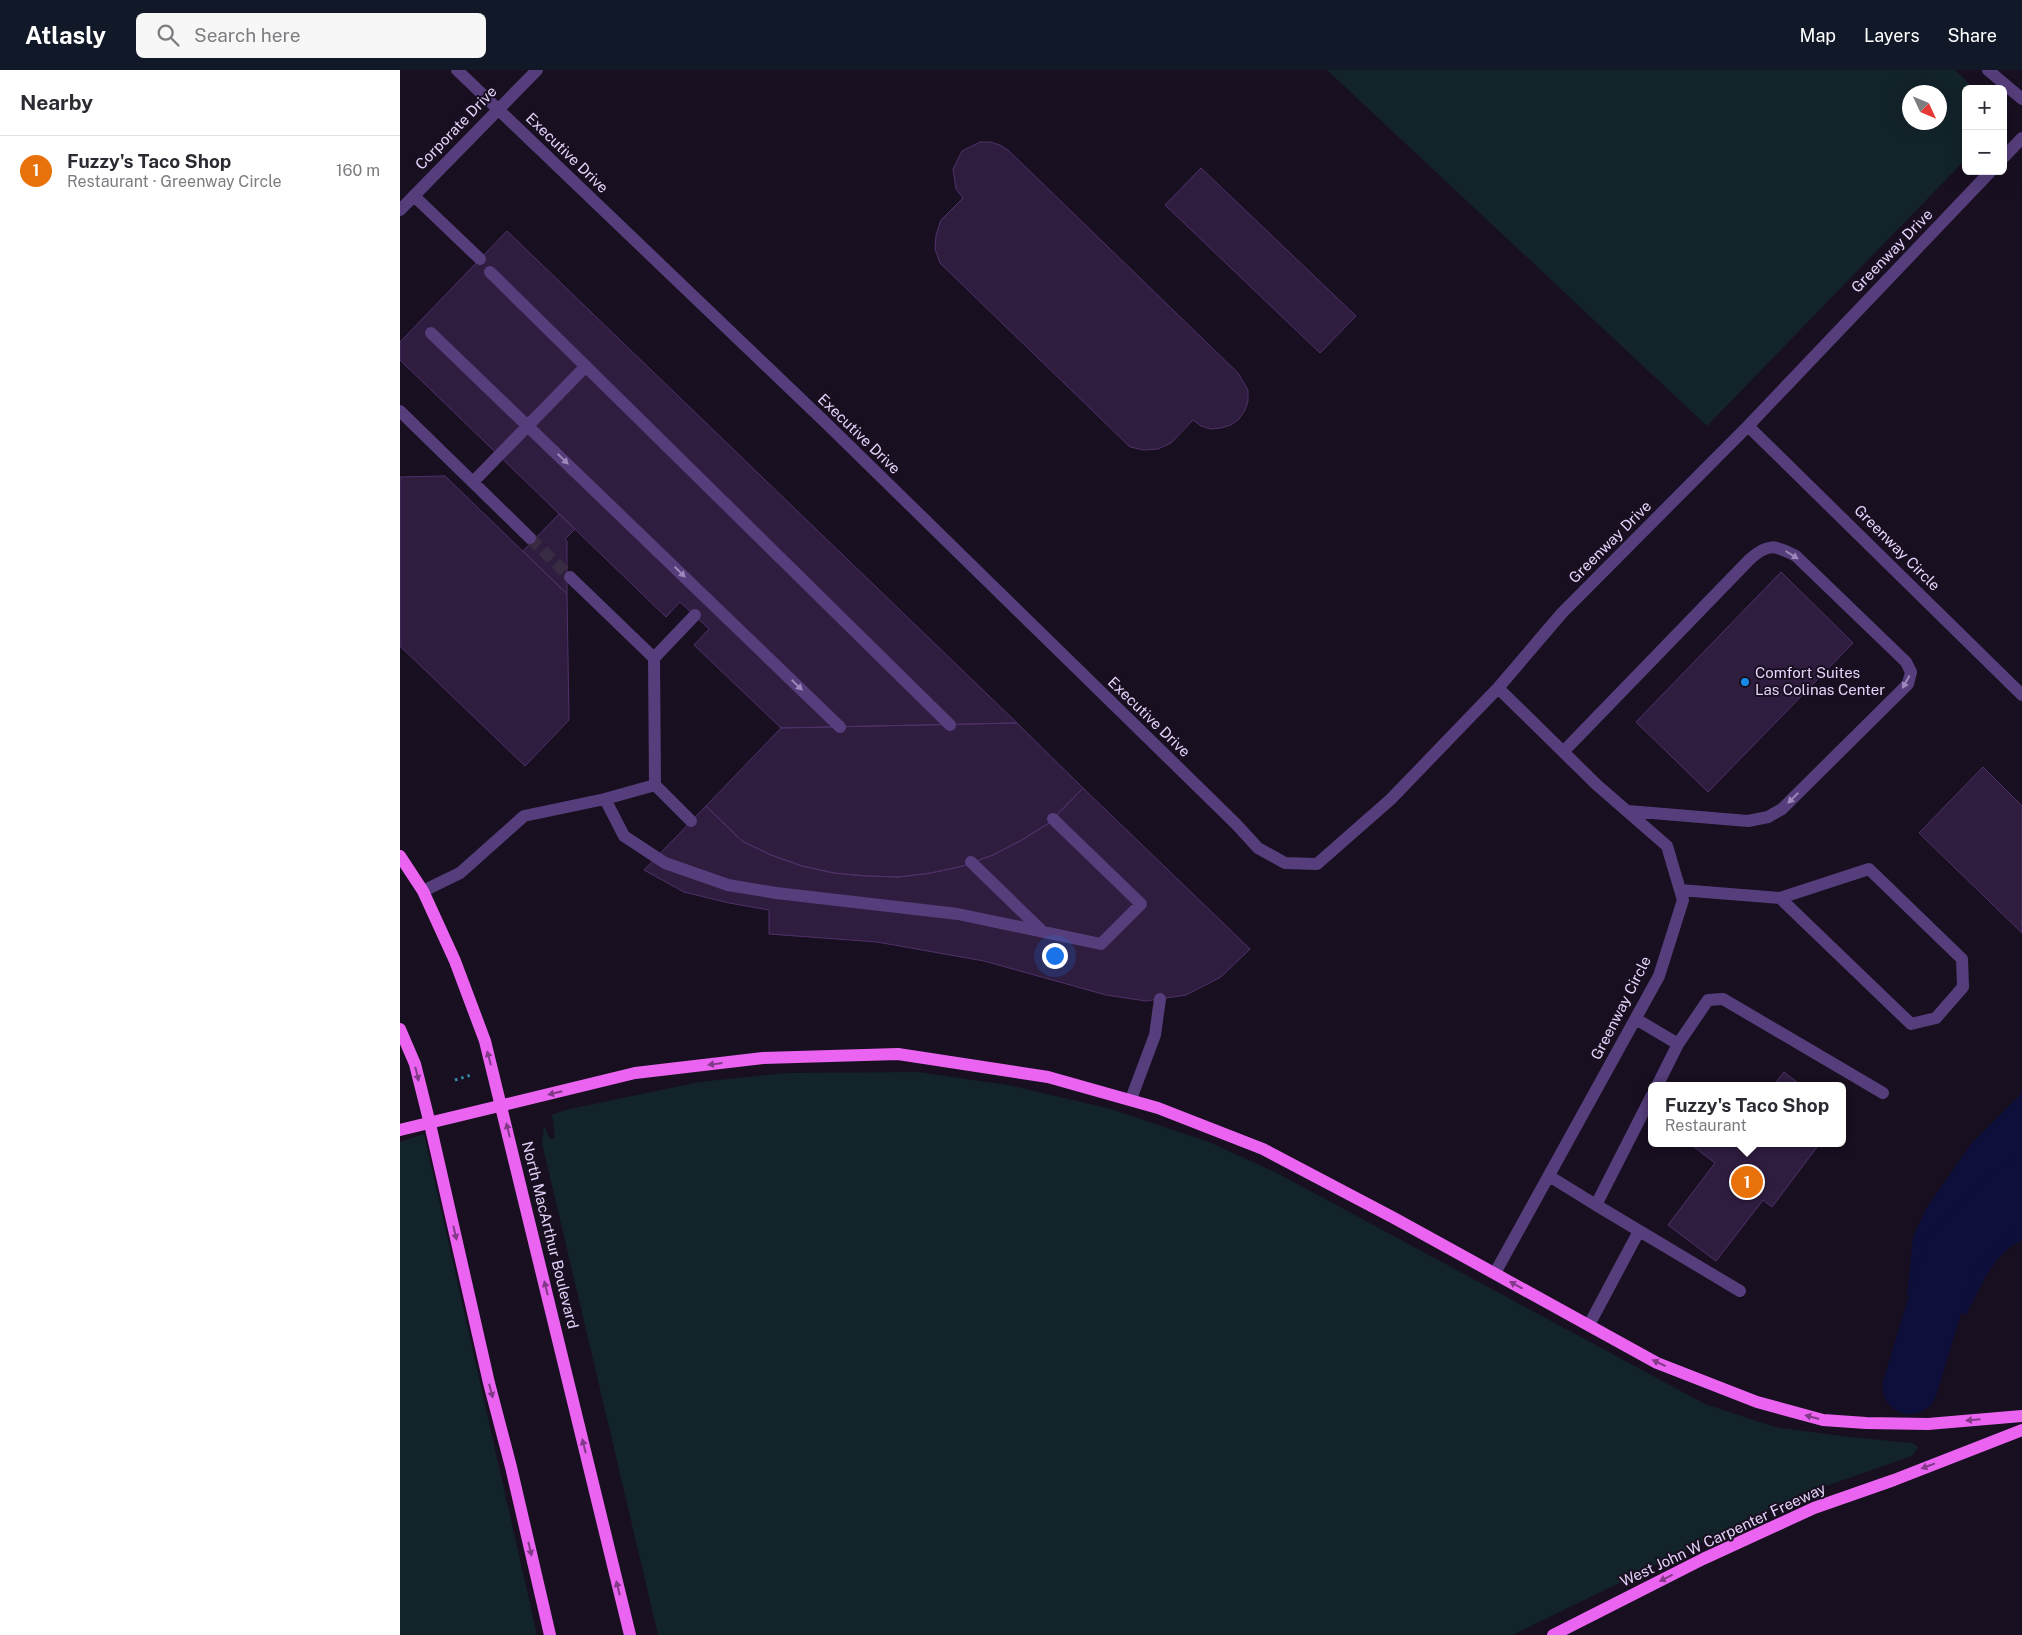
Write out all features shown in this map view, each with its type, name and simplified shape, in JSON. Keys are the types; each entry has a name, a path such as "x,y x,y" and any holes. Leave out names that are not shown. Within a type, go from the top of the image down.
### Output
{"main road":[{"name":"North MacArthur Boulevard","path":"400,856 423,891 455,961 481,1032 502,1106 630,1635"},
{"path":"400,1029 415,1064 430,1124 489,1383 550,1635"},
{"path":"400,1130 636,1073 764,1058 898,1054 1048,1078 1131,1099 1263,1149 1658,1363 1757,1402 1823,1420 1866,1423 1928,1424 2022,1416"},
{"name":"West John W Carpenter Freeway","path":"1553,1635 1703,1559 1814,1508 1894,1480 2022,1430"}],"street":[{"name":"Executive Drive","path":"457,70 826,423 1236,824"},
{"name":"Corporate Drive","path":"400,210 536,70"},
{"path":"1988,70 2022,99"},
{"path":"2007,154 2022,138"},
{"name":"Greenway Drive","path":"1236,824 1258,848 1285,863 1317,864 1391,799 1498,688 1562,613 1748,426 1986,175"},
{"path":"414,196 480,259"},
{"path":"490,272 950,725"},
{"path":"431,333 840,727"},
{"path":"473,482 586,366"},
{"path":"400,411 530,538"},
{"name":"Greenway Circle","path":"1748,426 2022,694"},
{"path":"1563,752 1762,548 1773,546 1796,556 1906,662 1911,672 1908,684 1782,809 1768,817 1748,821 1628,811"},
{"path":"570,576 654,658"},
{"path":"691,821 655,786 654,658 695,616"},
{"name":"Greenway Circle","path":"1495,1273 1659,976 1683,900 1667,846 1597,785 1498,688"},
{"path":"423,891 460,873 524,816 605,799 655,786"},
{"path":"605,799 624,836 665,863 728,885 776,894 958,914 1101,944 1141,904 1053,819"},
{"path":"972,862 1043,933"},
{"path":"1680,890 1780,898 1869,869 1962,959 1963,987 1936,1018 1911,1024 1780,898"},
{"path":"1131,1099 1155,1034 1160,999"},
{"path":"1659,1082 1678,1044 1708,1000 1723,999 1883,1093"},
{"path":"1636,1019 1678,1044"},
{"path":"1596,1205 1648,1104"},
{"path":"1549,1176 1740,1291"},
{"path":"1589,1325 1639,1231"}],"path":[{"path":"455,1080 471,1075"}],"shaded area":[{"path":"1327,70 1955,70 1970,85 1962,85 1962,163 1707,426"},
{"path":"918,1072 1008,1085 1111,1109 1209,1142 1277,1173 1705,1404 1775,1427 1911,1443 1918,1448 1912,1456 1795,1497 1513,1635 658,1635 542,1143 544,1125 550,1139 555,1138 552,1115 565,1110 699,1082 787,1073"},
{"path":"2022,1093 2022,1240 2012,1246 1995,1263 1982,1283 1966,1315 1907,1295 1913,1237 1927,1207 1971,1144"},
{"path":"424,1134 537,1635 400,1635 400,1142"}],"building":[{"path":"980,142 990,142 1008,150 1238,373 1248,390 1248,401 1239,419 1231,425 1211,429 1201,426 1193,420 1171,443 1158,449 1144,450 1130,447 940,263 935,249 936,235 941,220 963,198 956,189 953,169 962,151"},
{"path":"1201,168 1356,316 1320,353 1165,205"},
{"path":"507,231 1017,723 781,728 694,645 709,629 680,602 666,617 400,360 400,342"},
{"path":"445,476 567,594 569,720 525,766 400,646 400,477"},
{"path":"559,514 575,529 565,539 567,541 567,594 523,551"},
{"name":"Comfort Suites Las Colinas Center","path":"1781,572 1853,643 1708,792 1636,722"},
{"path":"1017,723 1083,788 1049,823 993,855 963,866 899,877 834,873 802,866 771,855 742,841 706,806 781,728"},
{"path":"1983,767 2022,806 2022,933 1919,833"},
{"path":"1083,788 1250,949 1221,977 1186,995 1146,1001 1106,995 984,961 877,942 769,934 769,910 684,892 644,870 706,806 742,841 771,855 802,866 834,873 866,876 899,877 931,873 963,866 993,855 1022,840 1049,823"},
{"path":"1784,1072 1797,1082 1776,1082"},
{"path":"1694,1147 1817,1147 1772,1207 1763,1200 1716,1261 1668,1225 1715,1163"}],"waterway":[{"path":"1910,1387 1950,1255 2002,1201 2022,1186"}],"tunnel":[{"path":"530,538 570,577"}],"place":[{"name":"Comfort Suites Las Colinas Center","path":"1745,682"},
{"name":"Fuzzy's Taco Shop","path":"1747,1182"}]}
